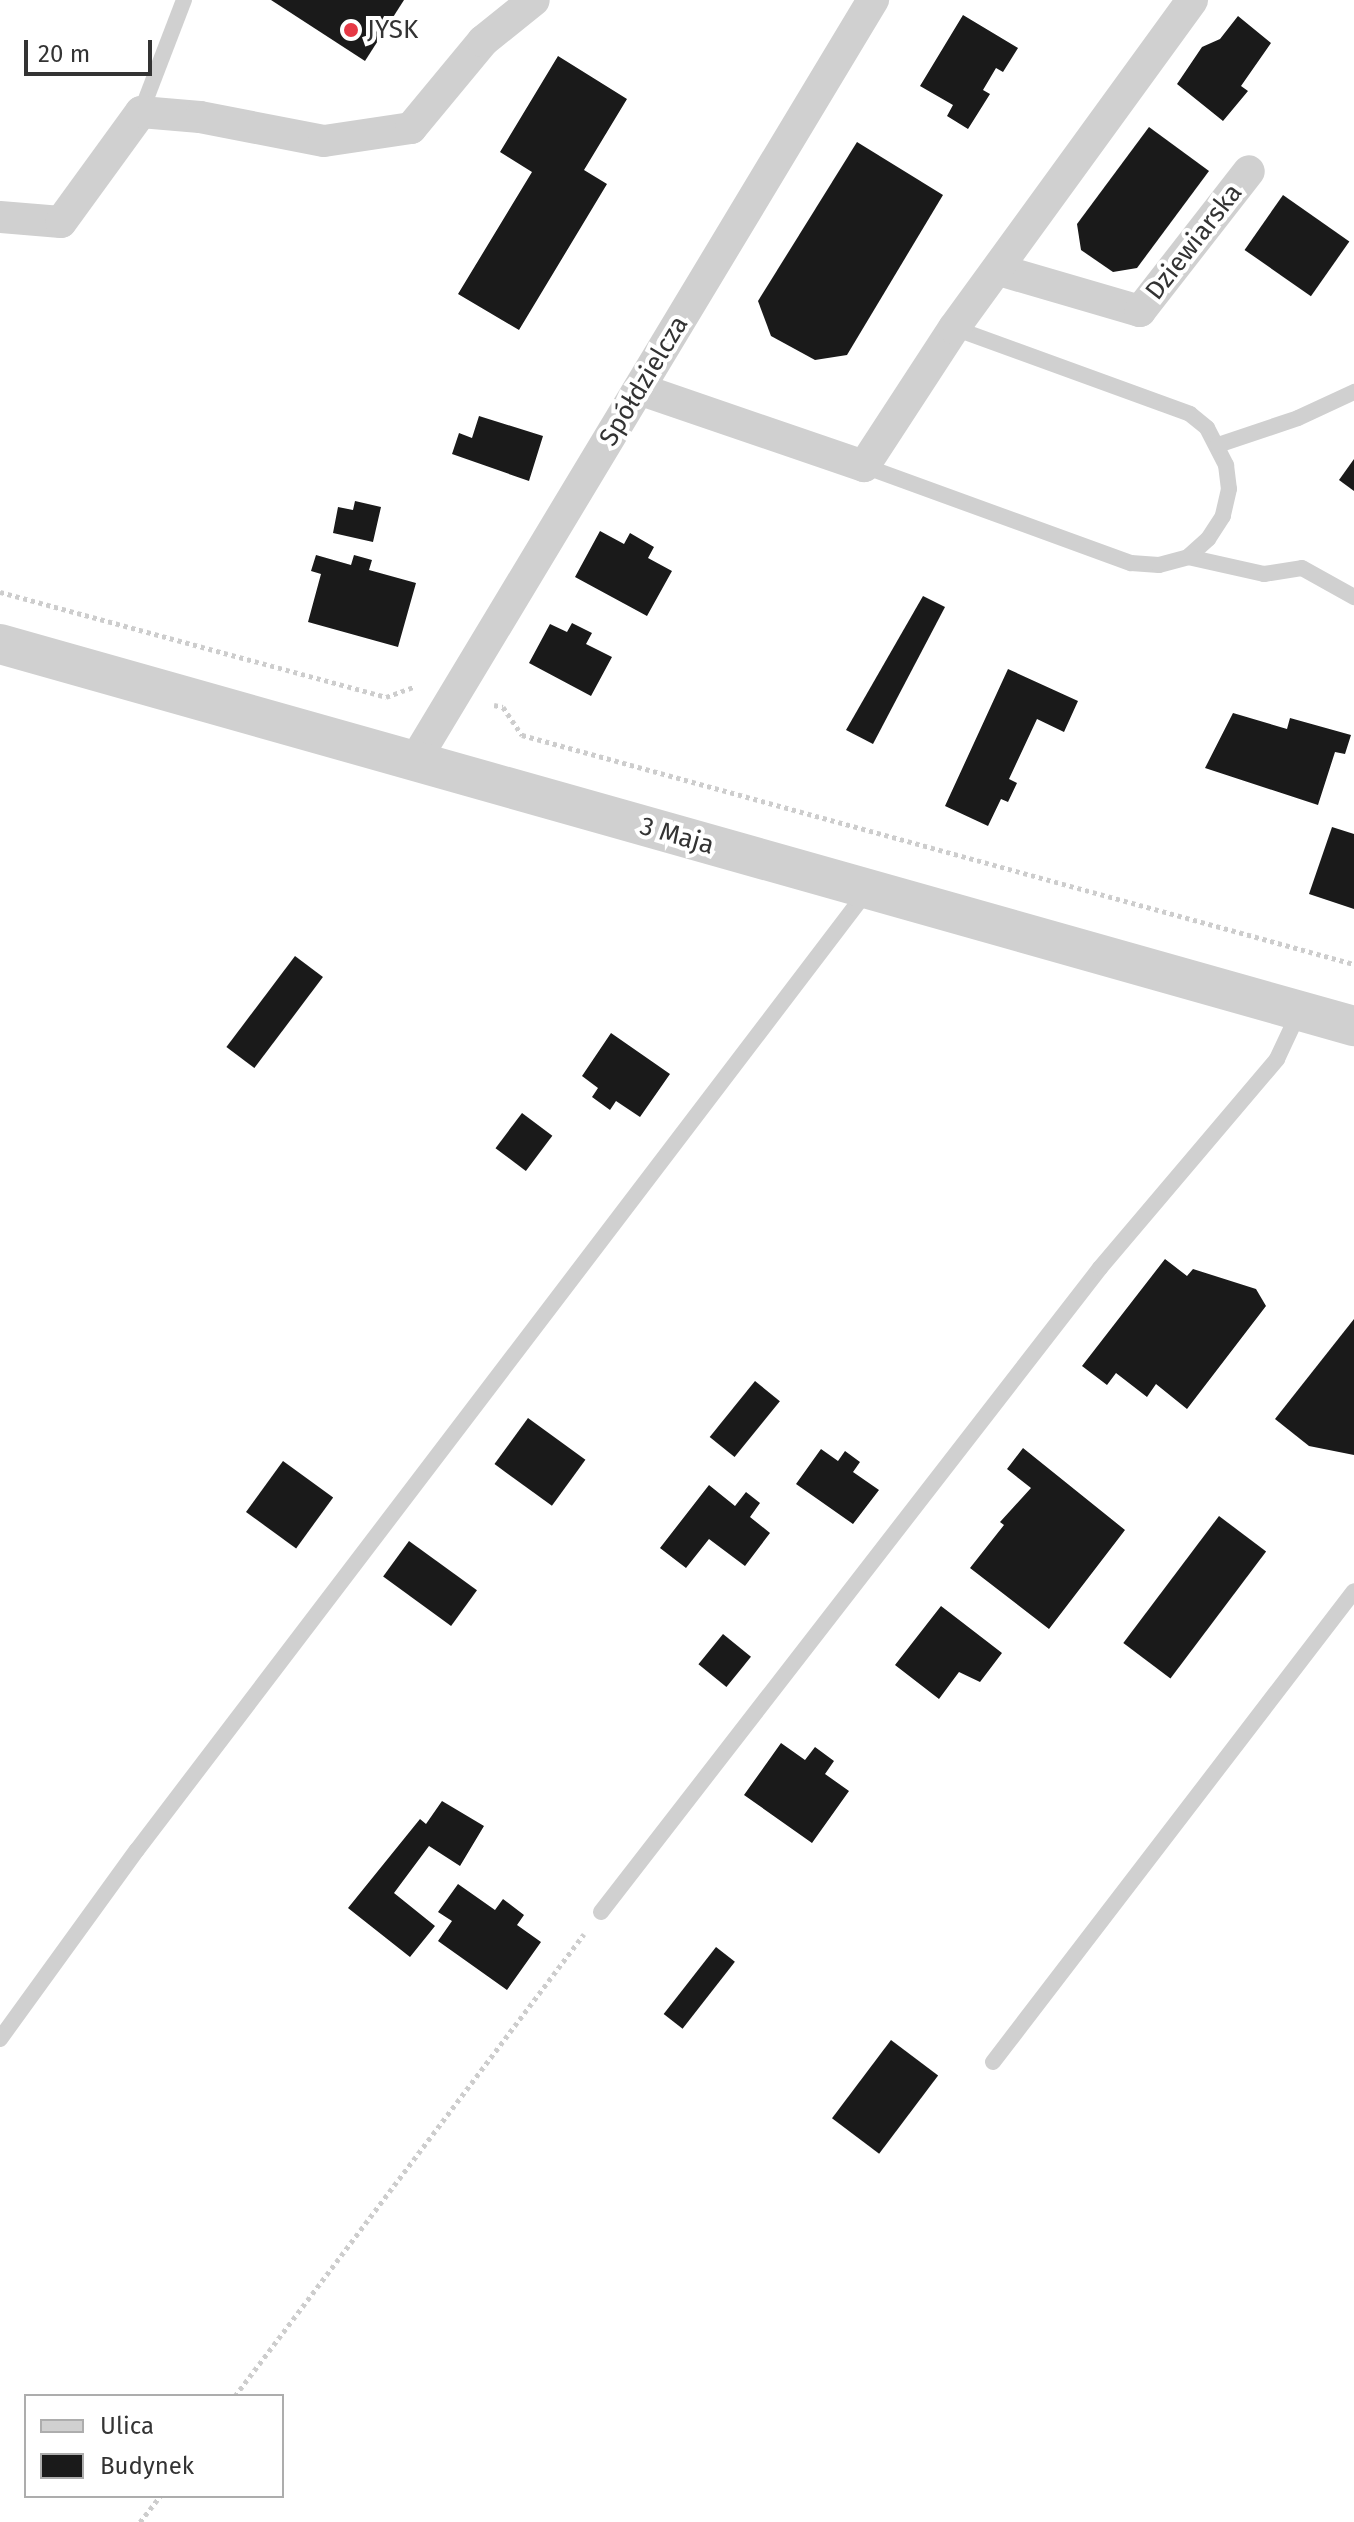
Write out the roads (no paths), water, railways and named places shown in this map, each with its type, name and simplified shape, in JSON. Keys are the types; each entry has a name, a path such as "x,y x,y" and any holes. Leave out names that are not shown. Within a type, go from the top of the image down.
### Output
{"street":[{"path":"0,217 61,222 141,112 200,117 324,141 411,128 483,41 534,0"},
{"name":"Spółdzielcza","path":"414,762 873,0"},
{"path":"639,389 864,466 954,328 1192,0"},
{"name":"Dziewiarska","path":"999,270 1140,311 1249,171"},
{"name":"3 Maja","path":"0,644 1354,1026"}],"lane":[{"path":"141,112 184,0"},
{"path":"954,328 1190,414 1218,445 1229,489 1223,516 1188,557"},
{"path":"1218,445 1298,418 1354,392"},
{"path":"864,466 1131,563 1159,565 1188,557 1264,574 1302,568 1354,597"},
{"path":"0,2039 137,1850 868,890"},
{"path":"601,1912 1100,1268 1277,1059 1299,1012"},
{"path":"993,2062 1354,1591"}],"place":[{"name":"JYSK","path":"351,30"}]}
